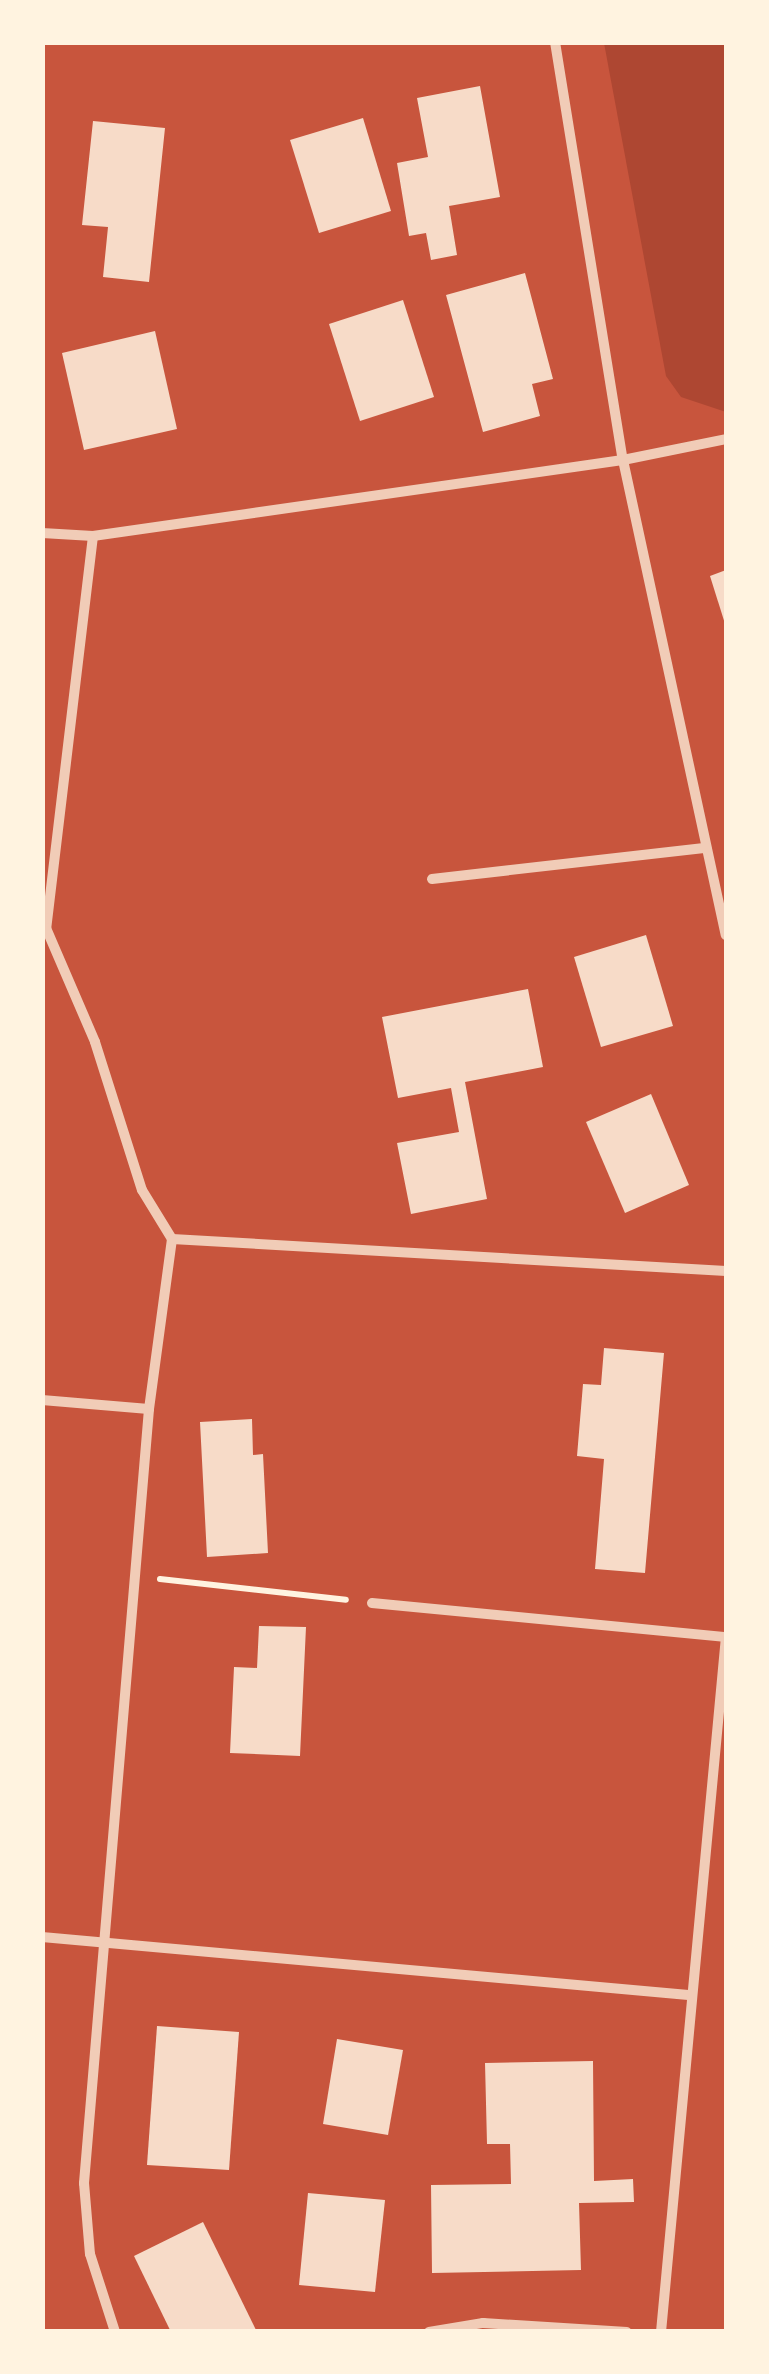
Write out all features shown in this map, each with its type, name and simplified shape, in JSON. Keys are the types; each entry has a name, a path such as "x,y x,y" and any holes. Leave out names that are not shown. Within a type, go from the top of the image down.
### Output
{"street":[{"path":"554,42 623,460 726,935"},
{"path":"42,533 93,536 623,460 726,439"},
{"path":"93,536 44,927 95,1042 142,1190 172,1239 149,1409 140,1576 101,1946 84,2183 90,2254 115,2332"},
{"path":"432,879 706,848"},
{"path":"172,1239 726,1271"},
{"path":"42,1400 149,1409"},
{"path":"372,1603 726,1637 688,1995 661,2332"},
{"path":"42,1937 101,1946 688,1995"},
{"path":"429,2332 502,2323 627,2332"}],"path":[{"path":"140,1576 372,1603"}],"shaded area":[{"path":"604,43 726,43 726,412 681,397 666,376"}],"building":[{"path":"480,86 500,197 449,206 457,255 431,260 426,233 409,236 397,163 428,157 417,98"},
{"path":"363,118 391,211 319,233 290,140"},
{"path":"93,121 165,128 149,282 103,277 108,227 82,225"},
{"path":"525,273 553,379 532,384 540,416 483,432 446,295"},
{"path":"403,300 434,397 360,421 329,324"},
{"path":"155,331 177,429 84,450 62,353"},
{"path":"726,570 726,627 710,576"},
{"path":"646,935 673,1026 601,1047 574,957"},
{"path":"528,989 543,1067 465,1082 487,1199 411,1214 397,1143 459,1132 451,1088 398,1098 382,1017"},
{"path":"651,1094 689,1185 625,1213 586,1122"},
{"path":"604,1348 664,1353 645,1573 595,1569 604,1459 577,1456 583,1384 601,1385"},
{"path":"252,1419 253,1455 263,1454 268,1553 207,1557 200,1422"},
{"path":"259,1626 306,1627 300,1756 230,1753 234,1667 257,1668"},
{"path":"157,2026 239,2032 229,2170 147,2165"},
{"path":"337,2039 403,2050 388,2135 323,2124"},
{"path":"593,2061 594,2181 633,2179 634,2202 579,2203 581,2270 432,2273 431,2185 511,2184 510,2144 487,2144 485,2063"},
{"path":"308,2193 385,2200 375,2292 299,2285"},
{"path":"203,2222 257,2332 171,2332 134,2256"}]}
